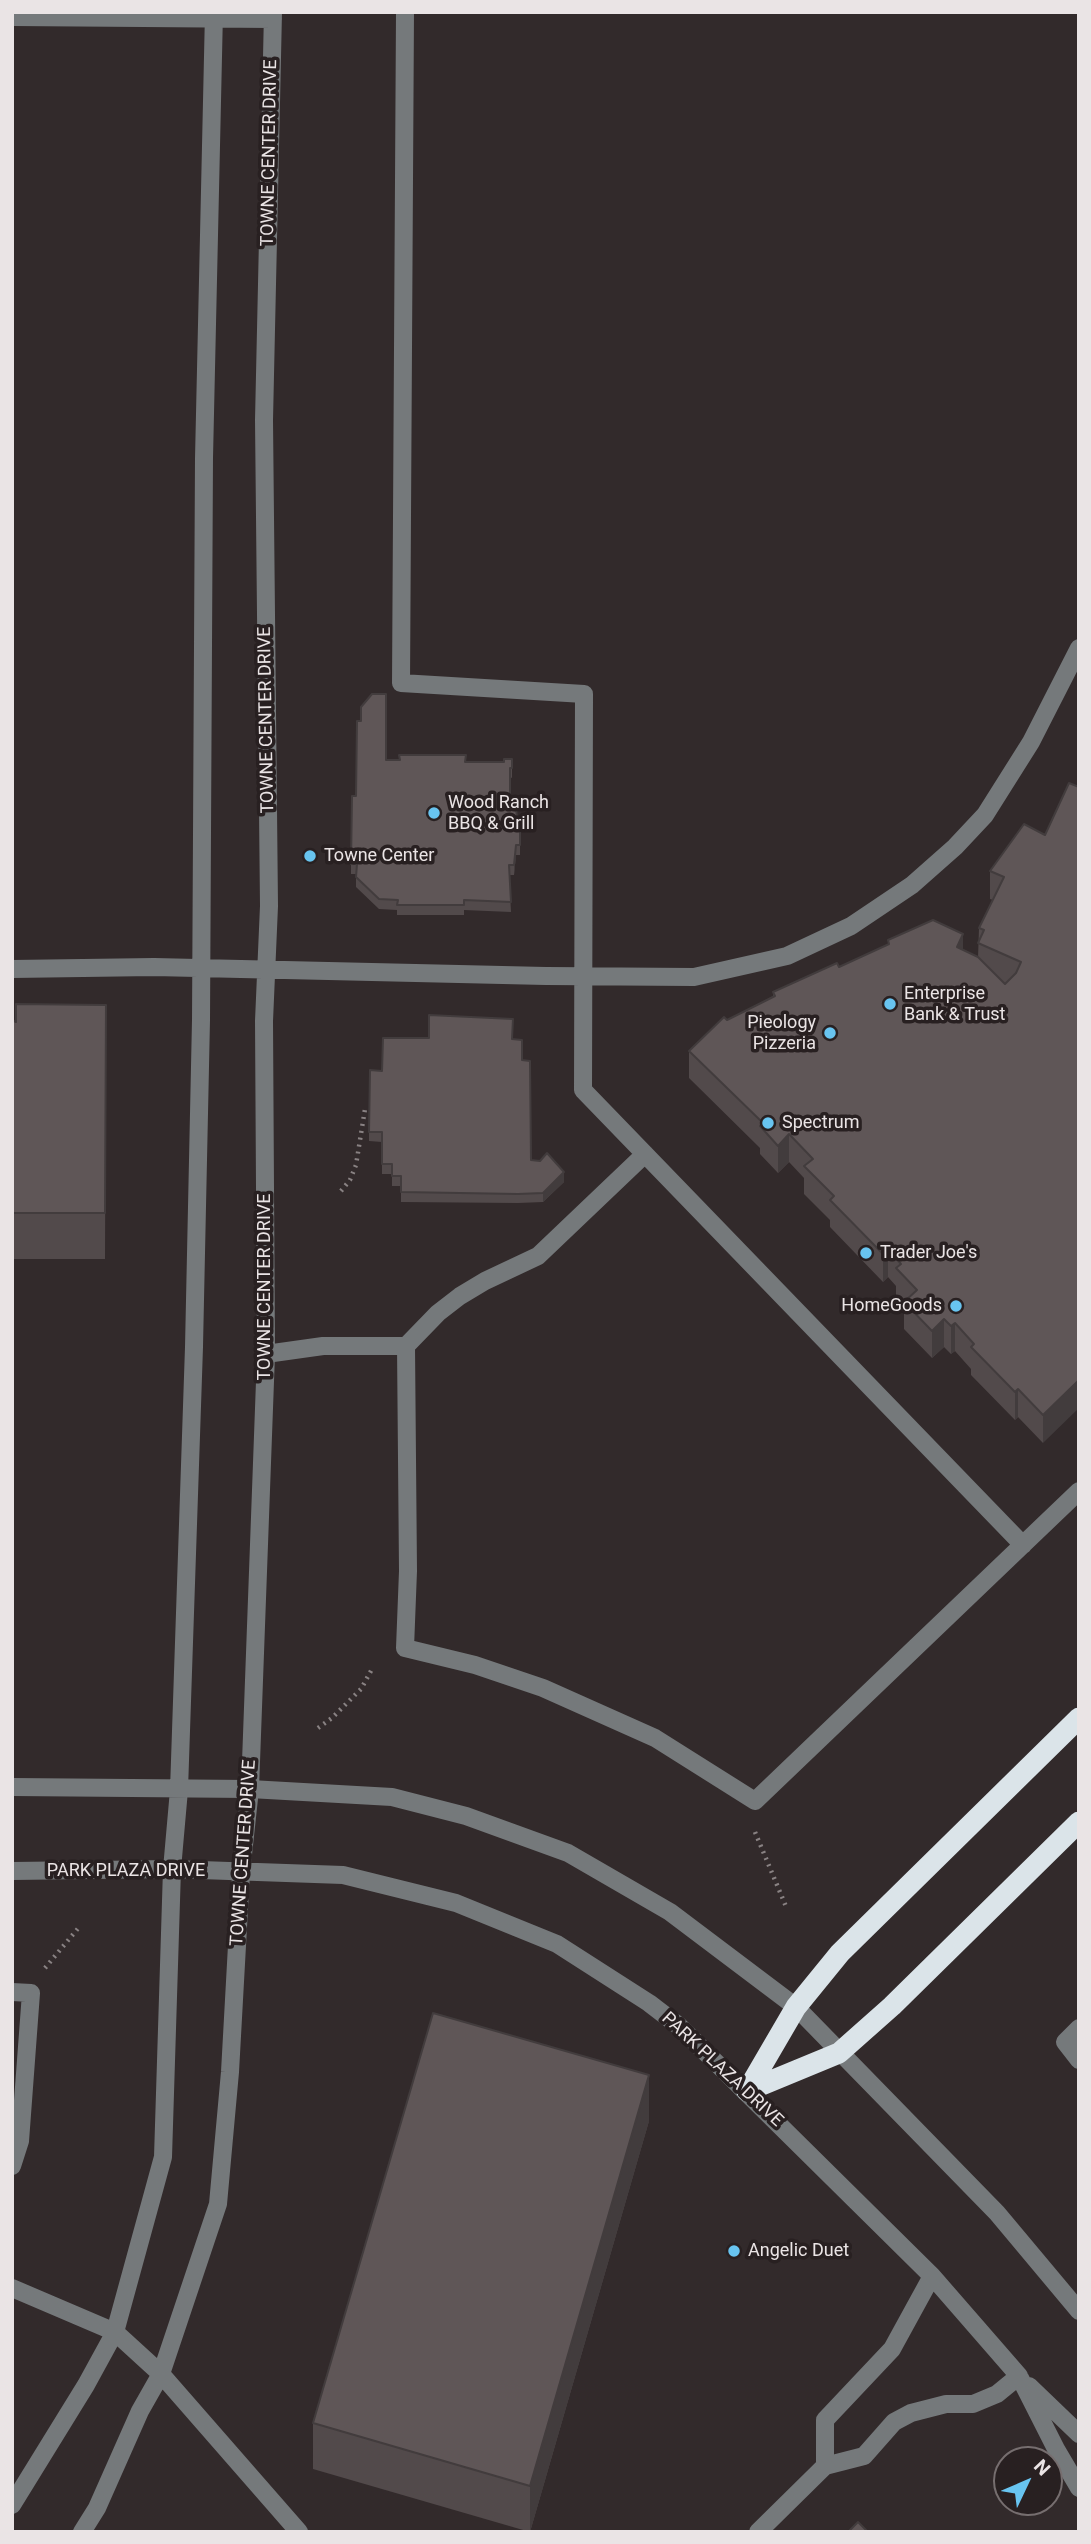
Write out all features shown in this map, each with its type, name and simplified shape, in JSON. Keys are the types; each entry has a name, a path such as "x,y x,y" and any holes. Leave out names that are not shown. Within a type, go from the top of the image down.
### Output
{"highway":[{"path":"747,2091 796,2007 839,1953 1079,1718"},
{"path":"747,2091 839,2053 892,2006 1079,1822"}],"street":[{"path":"405,12 401,683 584,694 583,1090 1023,1545"},
{"path":"12,2505 79,2397 115,2332 163,2157 172,1869 179,1790 194,1361 201,968 204,470 214,15"},
{"path":"12,17 273,15"},
{"name":"TOWNE CENTER DRIVE","path":"82,2532 97,2508 140,2411 161,2374 218,2204 230,2072 250,1789 266,1354 264,1021 269,906 264,420 273,15"},
{"path":"12,969 201,968 694,977 787,957 851,926 912,886 955,847 985,815 1031,742 1079,648"},
{"path":"645,1154 538,1256 460,1296 438,1313 406,1346 408,1530 405,1648 475,1665 568,1699 655,1738 755,1801 1079,1491"},
{"path":"266,1354 323,1346 406,1346"},
{"path":"12,1787 250,1789 392,1797 466,1816 568,1853 670,1912 796,2007 997,2213 1079,2311"},
{"name":"PARK PLAZA DRIVE","path":"12,1871 172,1869 343,1875 456,1903 557,1944 649,2003 679,2026 932,2276 1019,2376 1079,2488"},
{"path":"12,1992 31,1993 20,2141 12,2166"},
{"path":"1079,2028 1065,2042 1079,2060"},
{"path":"825,2466 825,2420 892,2349 932,2276"},
{"path":"12,2288 115,2332 161,2374 299,2532"},
{"path":"758,2532 825,2466 864,2456 894,2422 911,2413 946,2404 973,2404 997,2394 1019,2376 1079,2434"}],"path":[{"path":"341,1191 350,1180 356,1165 363,1109"},
{"path":"318,1728 361,1689 372,1669"},
{"path":"755,1832 787,1909"},
{"path":"45,1968 80,1926"}],"building":[{"name":"Wood Ranch BBQ & Grill","path":"372,694 386,694 386,760 400,760 399,755 466,755 465,762 504,762 504,759 512,759 510,797 515,797 517,818 520,818 520,845 516,845 514,865 509,865 511,902 464,900 464,905 397,905 398,900 379,899 356,877 357,864 351,864 352,796 356,796 357,721 361,721 361,707"},
{"path":"1069,783 1079,787 1079,1380 1043,1415 1018,1389 1015,1392 971,1347 974,1344 955,1323 951,1326 944,1319 932,1331 904,1302 917,1290 896,1268 901,1264 888,1249 883,1254 830,1200 834,1196 804,1166 813,1159 789,1134 778,1146 760,1126 763,1123 689,1051 724,1017 727,1020 775,996 773,992 837,963 839,967 889,944 888,940 933,920 963,934 957,947 978,957 1005,984 1016,973 1021,962 978,943 984,930 979,928 1004,877 990,871 1024,824 1045,835"},
{"path":"16,1004 106,1005 105,1213 13,1213 12,1020 16,1022"},
{"path":"429,1015 513,1019 512,1039 522,1040 522,1060 530,1061 531,1160 540,1161 547,1153 564,1172 543,1193 401,1192 401,1176 392,1176 392,1164 382,1164 382,1132 369,1132 370,1070 382,1071 383,1038 429,1038"},
{"path":"433,2013 649,2075 530,2486 313,2423"},
{"path":"858,2522 868,2532 848,2532"}],"place":[{"name":"Wood Ranch BBQ & Grill","path":"434,813"},
{"name":"Towne Center","path":"310,856"},
{"name":"Enterprise Bank & Trust","path":"890,1004"},
{"name":"Pieology Pizzeria","path":"830,1033"},
{"name":"Spectrum","path":"768,1123"},
{"name":"Trader Joe's","path":"866,1253"},
{"name":"HomeGoods","path":"956,1306"},
{"name":"Angelic Duet","path":"734,2251"}]}
